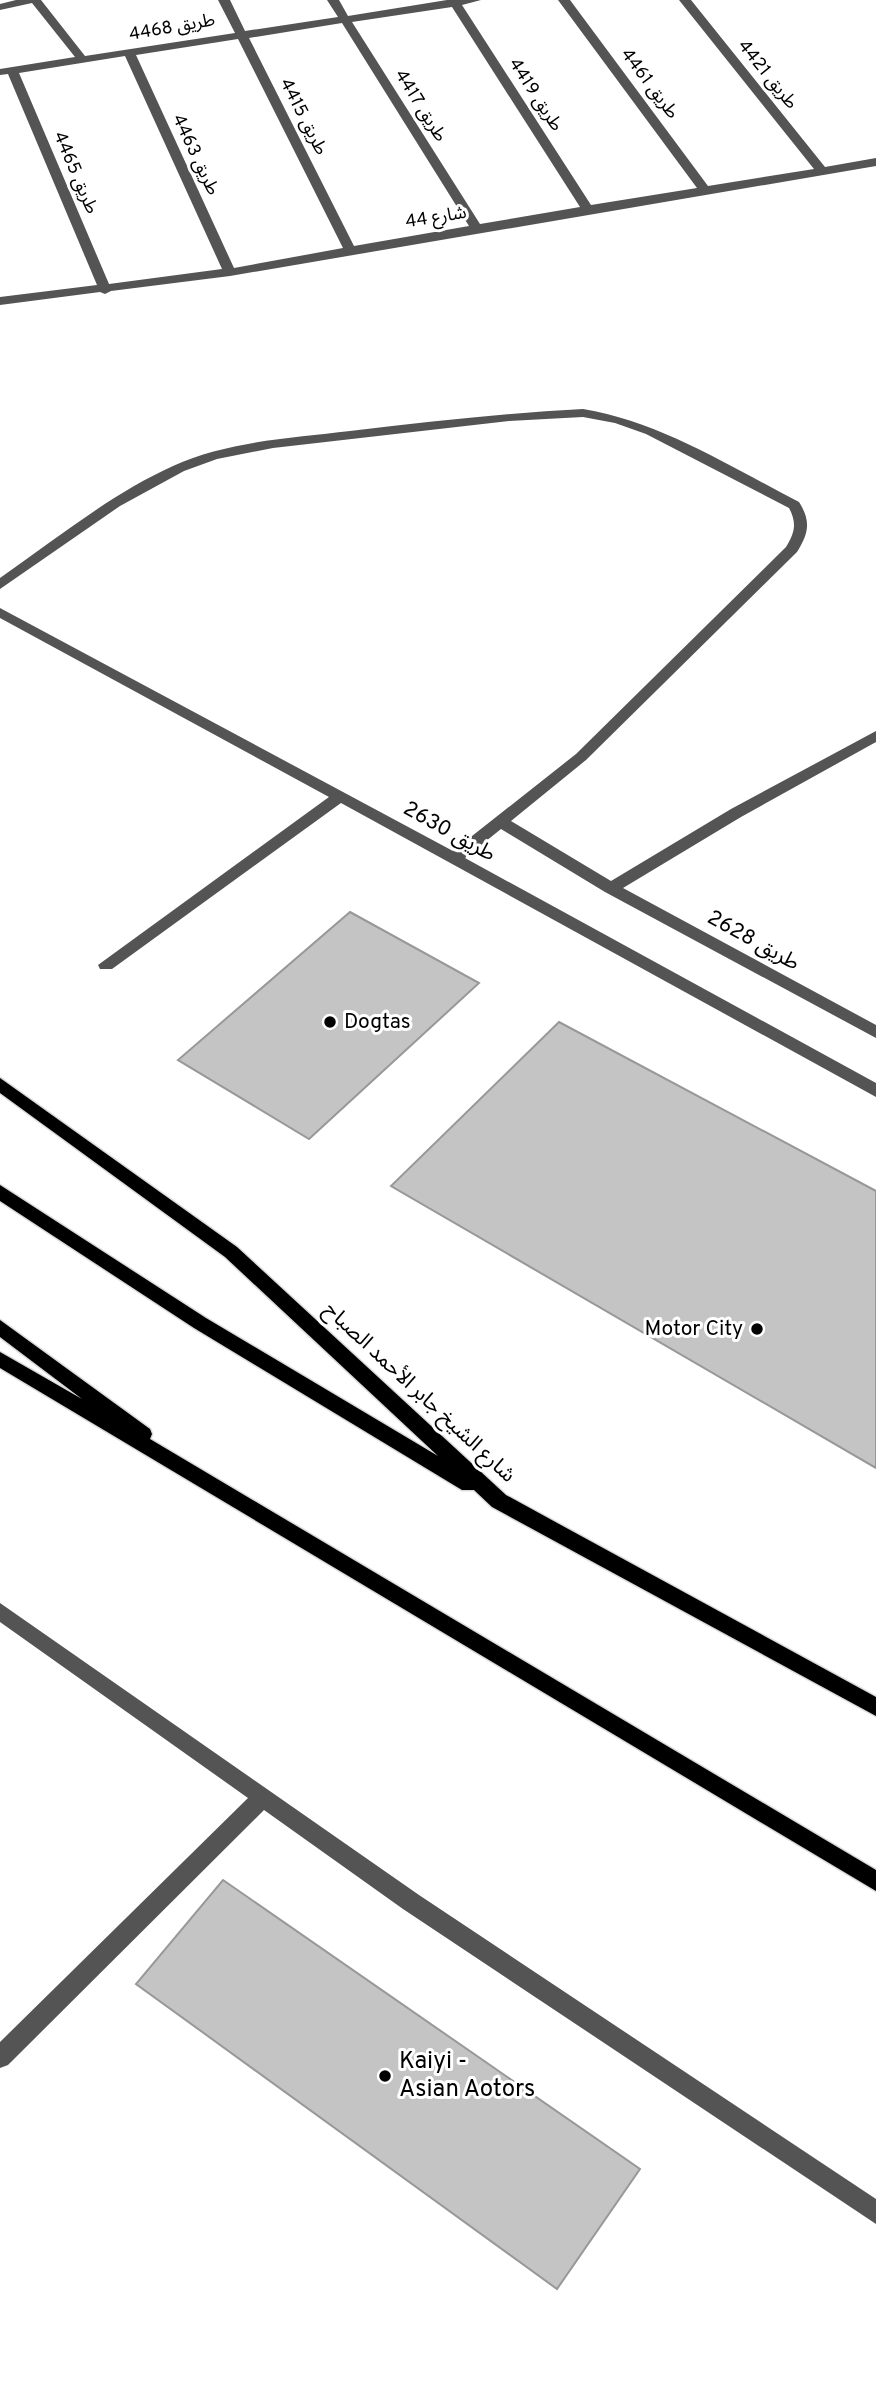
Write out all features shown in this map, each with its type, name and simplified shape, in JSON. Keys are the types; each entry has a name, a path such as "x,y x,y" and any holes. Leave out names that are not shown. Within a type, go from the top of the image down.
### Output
{"main road":[{"name":"شارع الشيخ جابر الأحمد الصباح","path":"0,1084 231,1252 499,1502 876,1707"},
{"path":"0,1192 200,1323 499,1502"},
{"path":"0,1327 224,1495"},
{"path":"0,1359 224,1495 876,1881"}],"street":[{"path":"0,8 33,0 82,59"},
{"name":"طريق 4415","path":"224,0 350,250"},
{"name":"طريق 4417","path":"333,0 477,230"},
{"name":"طريق 4468","path":"6,71 454,1 475,0"},
{"name":"طريق 4461","path":"564,0 705,190"},
{"name":"طريق 4421","path":"685,0 822,171"},
{"name":"طريق 4419","path":"454,1 588,209"},
{"name":"طريق 4463","path":"129,53 230,272"},
{"name":"طريق 4465","path":"6,71 105,290"},
{"name":"شارع 44","path":"0,301 105,290 230,272 876,162"},
{"path":"0,585 115,503 179,468 214,456 273,444 509,417 583,413 618,419 651,431 794,505 803,520 801,534 792,549 582,758 454,859"},
{"name":"طريق 2630","path":"0,612 876,1091"},
{"path":"611,888 736,813 876,736"},
{"path":"106,965 340,796"},
{"name":"طريق 2628","path":"501,822 611,888 876,1032"},
{"path":"0,1611 411,1902 876,2213"},
{"path":"0,2057 263,1797"}],"building":[{"name":"Dogtas","path":"350,912 479,983 309,1139 178,1060"},
{"name":"Motor City","path":"559,1022 876,1191 876,1468 391,1186"},
{"name":"Kaiyi - Asian Aotors","path":"223,1880 640,2169 557,2289 136,1984"}],"place":[{"name":"Dogtas","path":"330,1022"},
{"name":"Motor City","path":"757,1329"},
{"name":"Kaiyi - Asian Aotors","path":"385,2076"}]}
